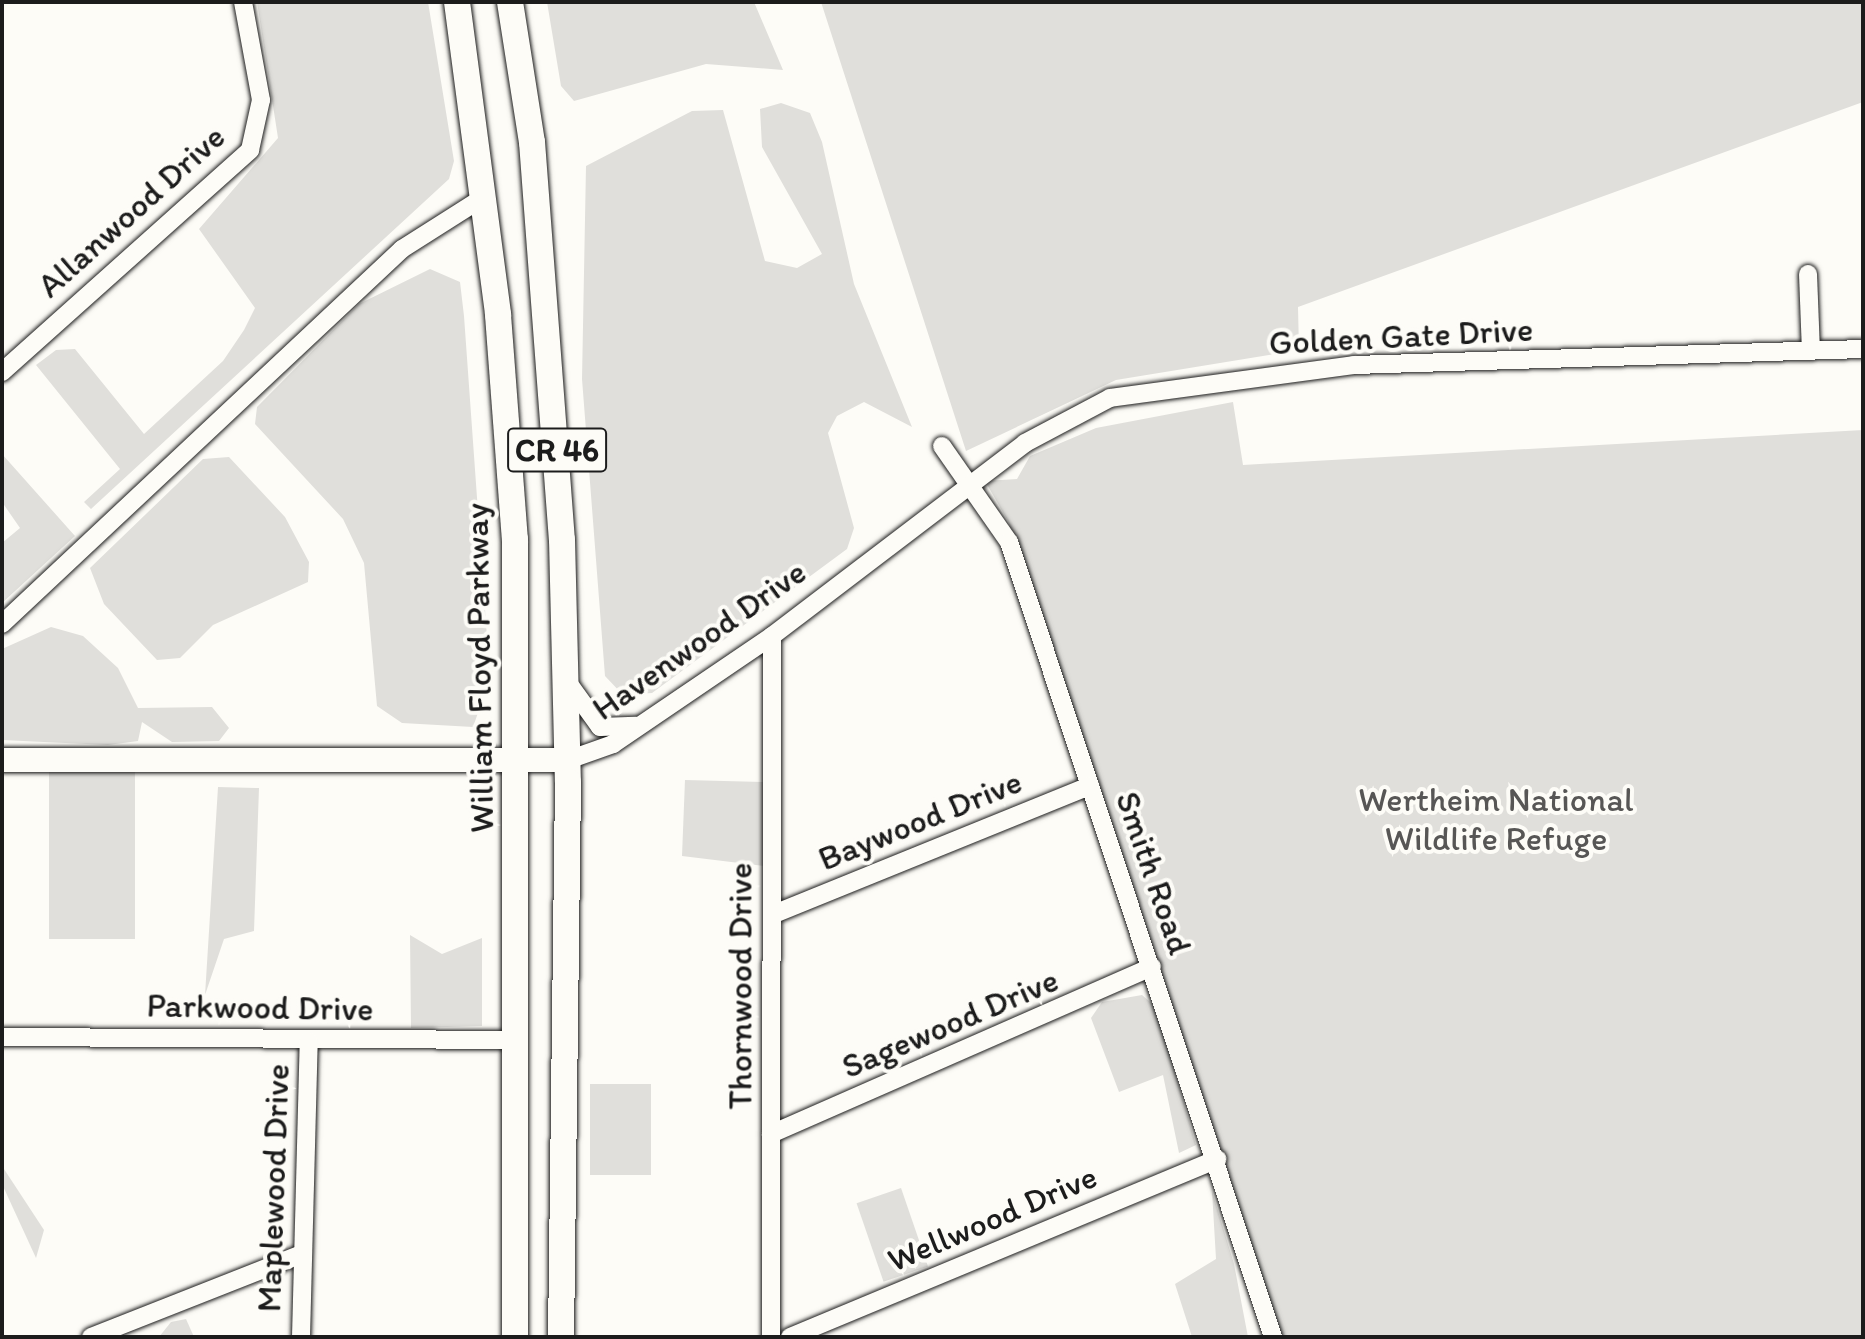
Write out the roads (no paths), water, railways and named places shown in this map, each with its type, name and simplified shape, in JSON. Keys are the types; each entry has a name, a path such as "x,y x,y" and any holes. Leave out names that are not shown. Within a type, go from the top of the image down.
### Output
{"highway":[{"name":"William Floyd Parkway","path":"457,2 484,197 510,441 519,764 515,1337"},
{"name":"CR 46","path":"510,2 544,273 566,673 568,760 561,1337"}],"main road":[{"name":"Havenwood Drive","path":"2,760 519,764 568,760"}],"street":[{"name":"Allanwood Drive","path":"2,372 210,191 250,150 261,125 243,2"},
{"path":"2,624 402,249 484,197"},
{"path":"1808,274 1811,351"},
{"name":"Golden Gate Drive","path":"970,484 1067,416 1169,387 1354,365 1863,349"},
{"name":"Smith Road","path":"942,446 1009,542 1217,1159 1273,1337"},
{"name":"Havenwood Drive","path":"568,760 642,724 772,636 970,484"},
{"name":"Thornwood Drive","path":"771,1337 772,636"},
{"path":"566,673 591,721 610,729 642,724"},
{"name":"Baywood Drive","path":"774,914 1090,786"},
{"name":"Sagewood Drive","path":"771,1134 1152,967"},
{"name":"Parkwood Drive","path":"2,1037 517,1040"},
{"name":"Maplewood Drive","path":"301,1337 299,1255 309,1041"},
{"name":"Wellwood Drive","path":"790,1337 1217,1159"},
{"path":"91,1337 299,1255"}],"park label":[{"name":"Wertheim National Wildlife Refuge","path":"1496,818"}]}
